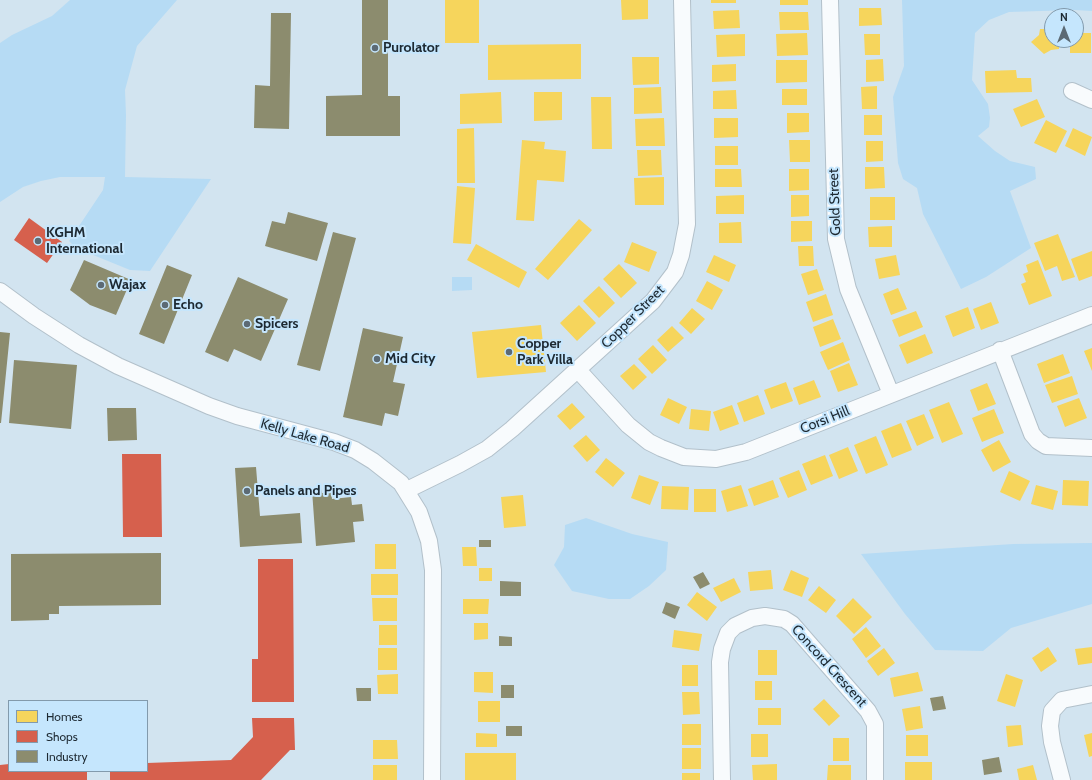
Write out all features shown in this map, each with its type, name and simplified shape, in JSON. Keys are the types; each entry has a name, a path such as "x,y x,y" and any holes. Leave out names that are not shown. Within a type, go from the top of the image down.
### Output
{"street":[{"name":"Copper Street","path":"406,490 487,449 578,370 653,301 675,272 681,255 687,224 682,0"},
{"name":"Gold Street","path":"830,0 836,239 848,289 891,394"},
{"path":"1072,91 1092,100"},
{"name":"Kelly Lake Road","path":"0,291 34,316 73,341 118,366 209,406 237,416 334,442 355,450 388,472 406,490 419,512 429,541 433,570 432,780"},
{"name":"Corsi Hill","path":"578,370 628,424 649,442 673,453 704,460 725,458 746,452 1000,350 1092,315"},
{"path":"1000,350 1032,434 1038,442 1046,446 1092,448"},
{"name":"Concord Crescent","path":"722,780 720,662 722,649 728,633 735,626 752,618 765,616 784,619 792,624 868,710 875,724 876,780"},
{"path":"1062,780 1052,742 1050,726 1052,711 1062,700 1092,694"}],"shaded area":[{"path":"70,0 177,0 137,46 125,90 125,177 211,179 150,271 130,270 76,248 69,241 103,190 105,177 60,177 41,181 23,187 0,202 0,43 12,35 52,16"},
{"path":"902,0 1092,0 1092,11 1084,11 1084,8 1044,8 1044,11 1009,12 989,20 975,33 972,80 988,104 990,118 989,127 978,136 995,151 1010,161 1035,167 1036,179 1010,191 1031,248 986,277 961,289 923,214 917,188 903,179 898,163 893,97 904,66"},
{"path":"452,277 472,277 472,290 452,291"},
{"path":"586,518 632,534 668,542 666,570 649,586 630,599 609,599 572,591 554,565 564,547 565,525"},
{"path":"1092,543 1092,604 1011,628 983,651 935,650 905,614 861,554 1013,544"}],"building: Homes":[{"path":"445,0 479,0 479,43 445,43"},
{"path":"621,0 648,0 648,19 622,20"},
{"path":"711,0 736,0 736,3 711,3"},
{"path":"780,0 808,0 808,5 780,5"},
{"path":"859,8 881,8 882,25 859,26"},
{"path":"739,10 740,28 714,29 713,11"},
{"path":"779,12 808,12 809,30 780,30"},
{"path":"1040,29 1044,29 1044,48 1059,49 1051,50 1044,54 1031,42 1039,35"},
{"path":"807,33 808,55 777,56 776,34"},
{"path":"1084,33 1091,33 1091,53 1070,53 1070,48 1084,48"},
{"path":"745,34 745,56 717,57 716,35"},
{"path":"864,34 880,34 880,55 865,55"},
{"path":"581,44 581,79 488,80 488,45"},
{"path":"632,57 659,57 659,84 633,85"},
{"path":"883,59 884,81 866,82 866,60"},
{"path":"776,60 807,60 807,82 776,83"},
{"path":"736,64 736,81 712,82 712,65"},
{"path":"1016,70 1017,78 1031,78 1032,92 986,93 985,71"},
{"path":"877,86 877,109 862,109 861,87"},
{"path":"661,87 662,113 634,114 634,88"},
{"path":"782,89 807,89 807,105 782,105"},
{"path":"736,90 737,109 713,109 713,91"},
{"path":"501,92 502,123 460,124 460,94"},
{"path":"534,92 562,92 562,120 534,121"},
{"path":"591,97 611,97 612,149 592,149"},
{"path":"1037,99 1045,117 1021,127 1013,109"},
{"path":"787,113 809,113 809,132 787,133"},
{"path":"864,115 882,115 882,135 864,135"},
{"path":"664,118 665,146 636,146 635,119"},
{"path":"714,118 738,118 738,137 714,138"},
{"path":"1046,120 1067,131 1056,153 1034,143"},
{"path":"474,128 475,183 457,183 457,129"},
{"path":"1073,128 1092,137 1085,156 1065,146"},
{"path":"522,140 545,142 544,149 566,151 564,182 537,180 534,221 516,220"},
{"path":"789,140 810,140 810,162 790,162"},
{"path":"866,141 883,141 883,161 866,162"},
{"path":"715,146 738,146 738,165 715,165"},
{"path":"637,150 661,150 662,175 638,176"},
{"path":"865,167 884,167 885,188 865,189"},
{"path":"715,169 741,169 742,187 715,187"},
{"path":"789,169 809,169 809,190 789,191"},
{"path":"664,177 664,205 635,205 634,178"},
{"path":"457,186 475,188 471,244 453,243"},
{"path":"744,195 744,214 716,214 716,196"},
{"path":"791,195 809,195 809,216 791,217"},
{"path":"870,197 895,197 895,220 870,220"},
{"path":"579,219 592,230 548,280 535,269"},
{"path":"791,221 812,221 812,241 791,242"},
{"path":"741,222 742,243 719,243 719,223"},
{"path":"892,226 892,247 869,247 868,227"},
{"path":"1058,234 1075,277 1062,281 1057,266 1045,271 1034,243"},
{"path":"632,242 657,252 649,272 624,262"},
{"path":"476,244 527,272 519,288 467,260"},
{"path":"798,246 813,246 814,266 799,266"},
{"path":"1092,251 1092,276 1079,281 1071,259"},
{"path":"714,255 736,265 729,282 706,272"},
{"path":"896,255 900,275 879,279 875,259"},
{"path":"1038,260 1052,296 1029,305 1021,284 1026,282 1023,274 1028,272 1026,265"},
{"path":"619,264 637,283 621,298 603,279"},
{"path":"817,269 824,290 808,295 801,274"},
{"path":"707,281 723,290 712,310 696,301"},
{"path":"599,286 615,303 599,318 583,301"},
{"path":"898,288 907,309 891,315 883,294"},
{"path":"826,294 833,315 813,322 806,302"},
{"path":"991,302 999,323 981,330 973,309"},
{"path":"579,305 596,323 577,341 560,323"},
{"path":"968,307 975,328 953,337 945,316"},
{"path":"692,308 705,319 691,334 679,323"},
{"path":"916,311 923,327 899,337 892,320"},
{"path":"833,319 841,339 820,347 813,327"},
{"name":"Copper Park Villa","path":"541,325 546,372 477,378 472,332"},
{"path":"672,326 684,338 668,352 657,340"},
{"path":"925,334 933,353 907,364 899,345"},
{"path":"843,342 850,360 828,370 820,352"},
{"path":"653,345 667,360 652,374 638,359"},
{"path":"1092,348 1092,371 1084,351"},
{"path":"1063,354 1070,373 1044,383 1037,364"},
{"path":"849,363 858,385 838,392 830,371"},
{"path":"634,364 647,377 633,390 620,376"},
{"path":"1072,376 1078,394 1052,403 1045,385"},
{"path":"814,380 821,397 799,405 793,388"},
{"path":"786,382 793,401 771,409 764,390"},
{"path":"987,383 996,404 978,411 970,390"},
{"path":"758,395 765,414 744,422 737,403"},
{"path":"668,398 687,407 679,424 660,415"},
{"path":"1079,398 1087,418 1065,427 1057,406"},
{"path":"949,402 963,434 942,443 929,410"},
{"path":"572,403 585,417 570,430 557,416"},
{"path":"732,405 739,424 720,431 713,412"},
{"path":"691,409 711,411 709,431 689,429"},
{"path":"994,409 1004,433 982,442 972,418"},
{"path":"924,414 934,438 917,446 906,421"},
{"path":"901,423 912,450 892,458 881,431"},
{"path":"586,435 600,450 587,462 573,446"},
{"path":"876,436 888,465 866,474 854,445"},
{"path":"999,440 1011,462 993,472 981,450"},
{"path":"848,447 858,471 839,479 829,455"},
{"path":"825,455 833,476 811,485 802,464"},
{"path":"606,458 625,473 613,487 595,472"},
{"path":"799,470 807,490 788,498 779,478"},
{"path":"1009,471 1030,481 1020,501 1000,492"},
{"path":"639,475 659,482 650,505 631,498"},
{"path":"773,480 779,497 754,506 748,489"},
{"path":"1063,480 1089,481 1088,506 1062,505"},
{"path":"741,485 748,506 727,512 721,491"},
{"path":"1036,485 1058,491 1053,510 1031,504"},
{"path":"662,486 689,487 688,510 661,509"},
{"path":"694,489 716,489 716,512 694,512"},
{"path":"523,495 526,526 504,528 501,497"},
{"path":"375,544 396,544 396,569 375,569"},
{"path":"462,547 476,547 477,566 463,566"},
{"path":"479,568 492,568 492,581 479,581"},
{"path":"771,570 773,589 750,591 748,572"},
{"path":"791,570 809,578 802,597 783,590"},
{"path":"371,574 398,574 398,595 371,595"},
{"path":"734,578 741,592 721,602 713,588"},
{"path":"819,586 836,600 826,613 808,600"},
{"path":"697,592 717,607 707,621 687,605"},
{"path":"372,598 397,598 397,621 373,621"},
{"path":"853,598 872,617 854,634 836,616"},
{"path":"463,599 489,599 488,614 463,614"},
{"path":"474,623 488,623 488,639 474,640"},
{"path":"379,625 397,625 397,645 379,645"},
{"path":"866,627 881,646 866,658 852,639"},
{"path":"674,630 702,634 699,651 672,647"},
{"path":"1048,647 1057,661 1041,672 1032,658"},
{"path":"1092,647 1092,663 1078,665 1075,649"},
{"path":"378,648 397,648 397,670 378,670"},
{"path":"884,648 895,663 878,676 867,661"},
{"path":"758,650 777,650 777,675 758,675"},
{"path":"682,665 698,665 698,686 682,686"},
{"path":"474,672 493,672 493,693 474,692"},
{"path":"918,672 923,691 894,697 890,678"},
{"path":"398,674 398,694 378,694 377,675"},
{"path":"1006,674 1023,680 1015,707 997,701"},
{"path":"755,681 772,681 772,700 755,700"},
{"path":"682,692 699,692 700,714 683,715"},
{"path":"824,699 840,716 829,726 813,709"},
{"path":"478,701 500,701 500,722 478,722"},
{"path":"920,706 923,728 906,731 902,709"},
{"path":"758,708 781,708 781,725 758,725"},
{"path":"682,724 701,724 701,745 682,745"},
{"path":"1021,725 1023,745 1008,747 1006,726"},
{"path":"476,733 497,734 497,747 476,747"},
{"path":"1092,733 1092,756 1089,757 1084,735"},
{"path":"751,734 768,734 768,757 751,757"},
{"path":"906,735 928,735 928,756 906,756"},
{"path":"833,738 849,738 849,761 833,761"},
{"path":"373,740 397,740 398,759 373,759"},
{"path":"682,748 701,748 701,769 682,769"},
{"path":"465,753 516,753 516,780 465,780"},
{"path":"905,762 932,762 932,780 905,780"},
{"path":"777,764 777,780 753,780 752,765"},
{"path":"373,765 397,765 397,780 373,780"},
{"path":"828,765 851,765 851,780 827,780"},
{"path":"1033,765 1037,780 1019,780 1017,769"},
{"path":"682,773 700,773 700,780 682,780"}],"building: Shops":[{"name":"KGHM International","path":"29,218 62,242 47,263 14,240"},
{"path":"122,454 161,454 162,537 123,537"},
{"path":"258,559 293,559 294,702 252,702 252,659 258,659"},
{"path":"252,718 294,718 295,750 290,750 261,780 110,780 110,772 148,772 148,763 231,760 253,737"},
{"path":"8,764 8,772 87,772 87,780 0,780 0,765"}],"building: Industry":[{"name":"Purolator","path":"362,0 388,0 388,96 400,96 400,136 326,136 326,96 362,95"},
{"path":"271,13 291,13 289,129 254,128 255,85 270,86"},
{"path":"288,212 328,223 317,261 265,246 272,221 285,224"},
{"path":"333,232 356,238 320,371 297,365"},
{"name":"Wajax","path":"84,260 131,280 116,315 90,305 70,290"},
{"name":"Echo","path":"167,265 192,275 164,344 139,334"},
{"name":"Spicers","path":"238,277 288,299 261,361 234,349 228,362 205,352"},
{"name":"Mid City","path":"363,328 403,337 393,382 405,384 398,416 385,413 382,426 343,417"},
{"path":"0,332 10,333 1,423 0,423"},
{"path":"14,360 77,365 71,429 9,423"},
{"path":"107,408 136,408 137,440 108,441"},
{"name":"Panels and Pipes","path":"256,467 260,516 300,513 302,543 240,547 235,468"},
{"path":"321,489 322,493 331,492 332,499 351,497 352,505 362,504 364,521 353,522 355,542 316,546 312,490"},
{"path":"479,540 491,540 491,547 479,547"},
{"path":"161,553 161,605 59,606 59,614 49,614 49,620 11,621 11,554"},
{"path":"703,572 710,584 700,589 693,577"},
{"path":"500,581 521,582 521,596 500,596"},
{"path":"666,602 680,607 675,619 662,613"},
{"path":"499,636 512,637 512,646 499,646"},
{"path":"501,685 514,685 514,698 501,698"},
{"path":"356,688 371,688 371,701 357,701"},
{"path":"943,696 946,709 933,711 930,698"},
{"path":"506,726 522,726 522,736 506,736"},
{"path":"999,757 1002,772 984,775 982,760"}],"place":[{"name":"Purolator","path":"375,48"},
{"name":"KGHM International","path":"38,241"},
{"name":"Wajax","path":"101,285"},
{"name":"Echo","path":"165,305"},
{"name":"Spicers","path":"247,324"},
{"name":"Copper Park Villa","path":"509,352"},
{"name":"Mid City","path":"377,359"},
{"name":"Panels and Pipes","path":"247,491"}]}
